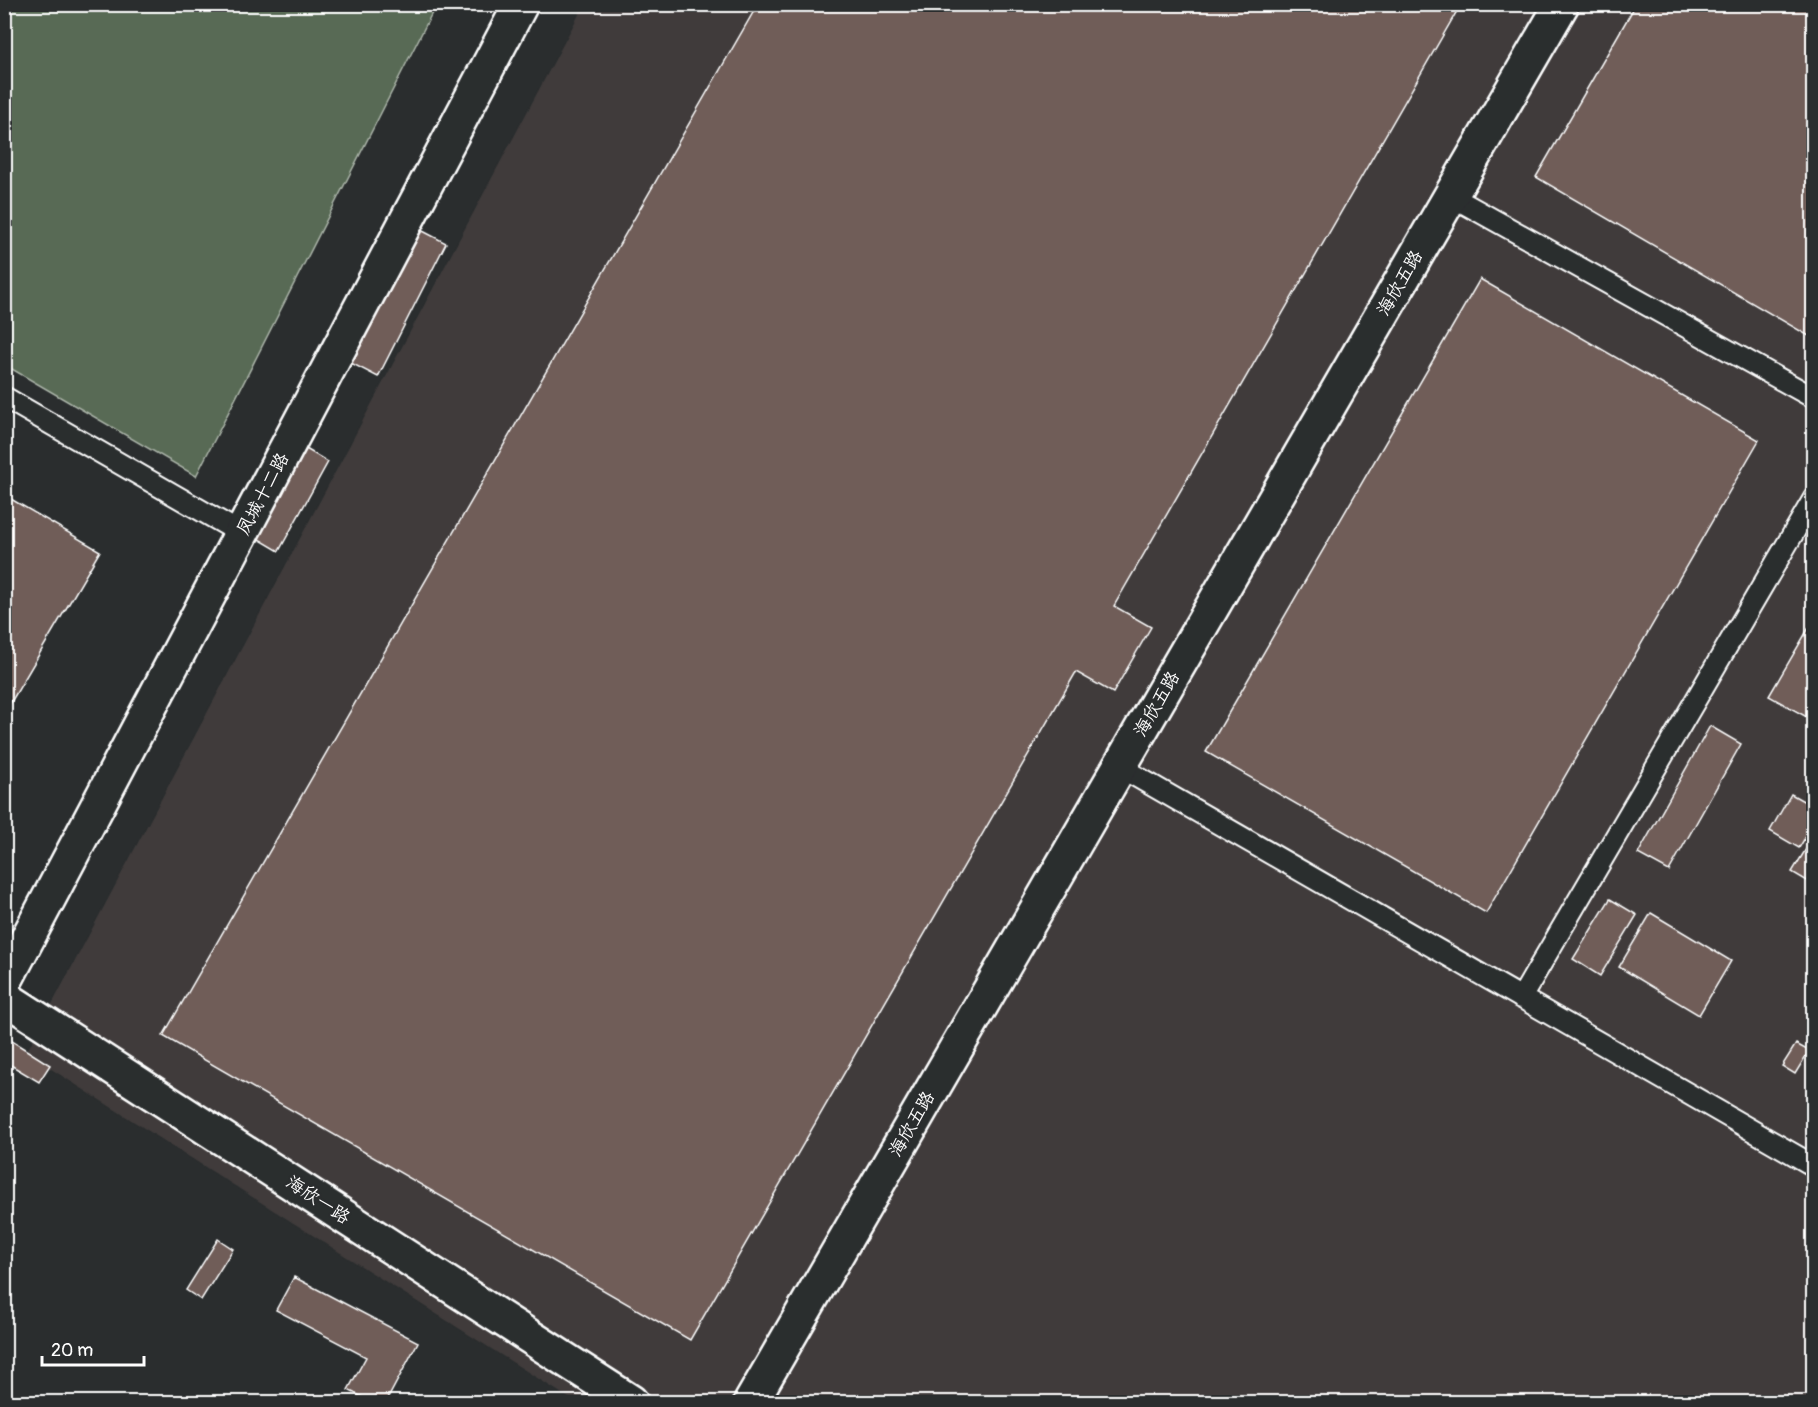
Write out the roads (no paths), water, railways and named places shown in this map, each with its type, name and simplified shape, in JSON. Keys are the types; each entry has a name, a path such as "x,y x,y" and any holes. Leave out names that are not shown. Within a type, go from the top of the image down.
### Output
{"street":[{"name":"凤城十二路","path":"4,983 521,4"},
{"name":"海欣五路","path":"751,1402 1562,4"},
{"name":"海欣一路","path":"4,997 631,1402"}],"lane":[{"path":"1451,196 1814,398"},
{"path":"4,397 242,534"},
{"path":"1521,998 1814,498"},
{"path":"1120,767 1814,1166"}]}
